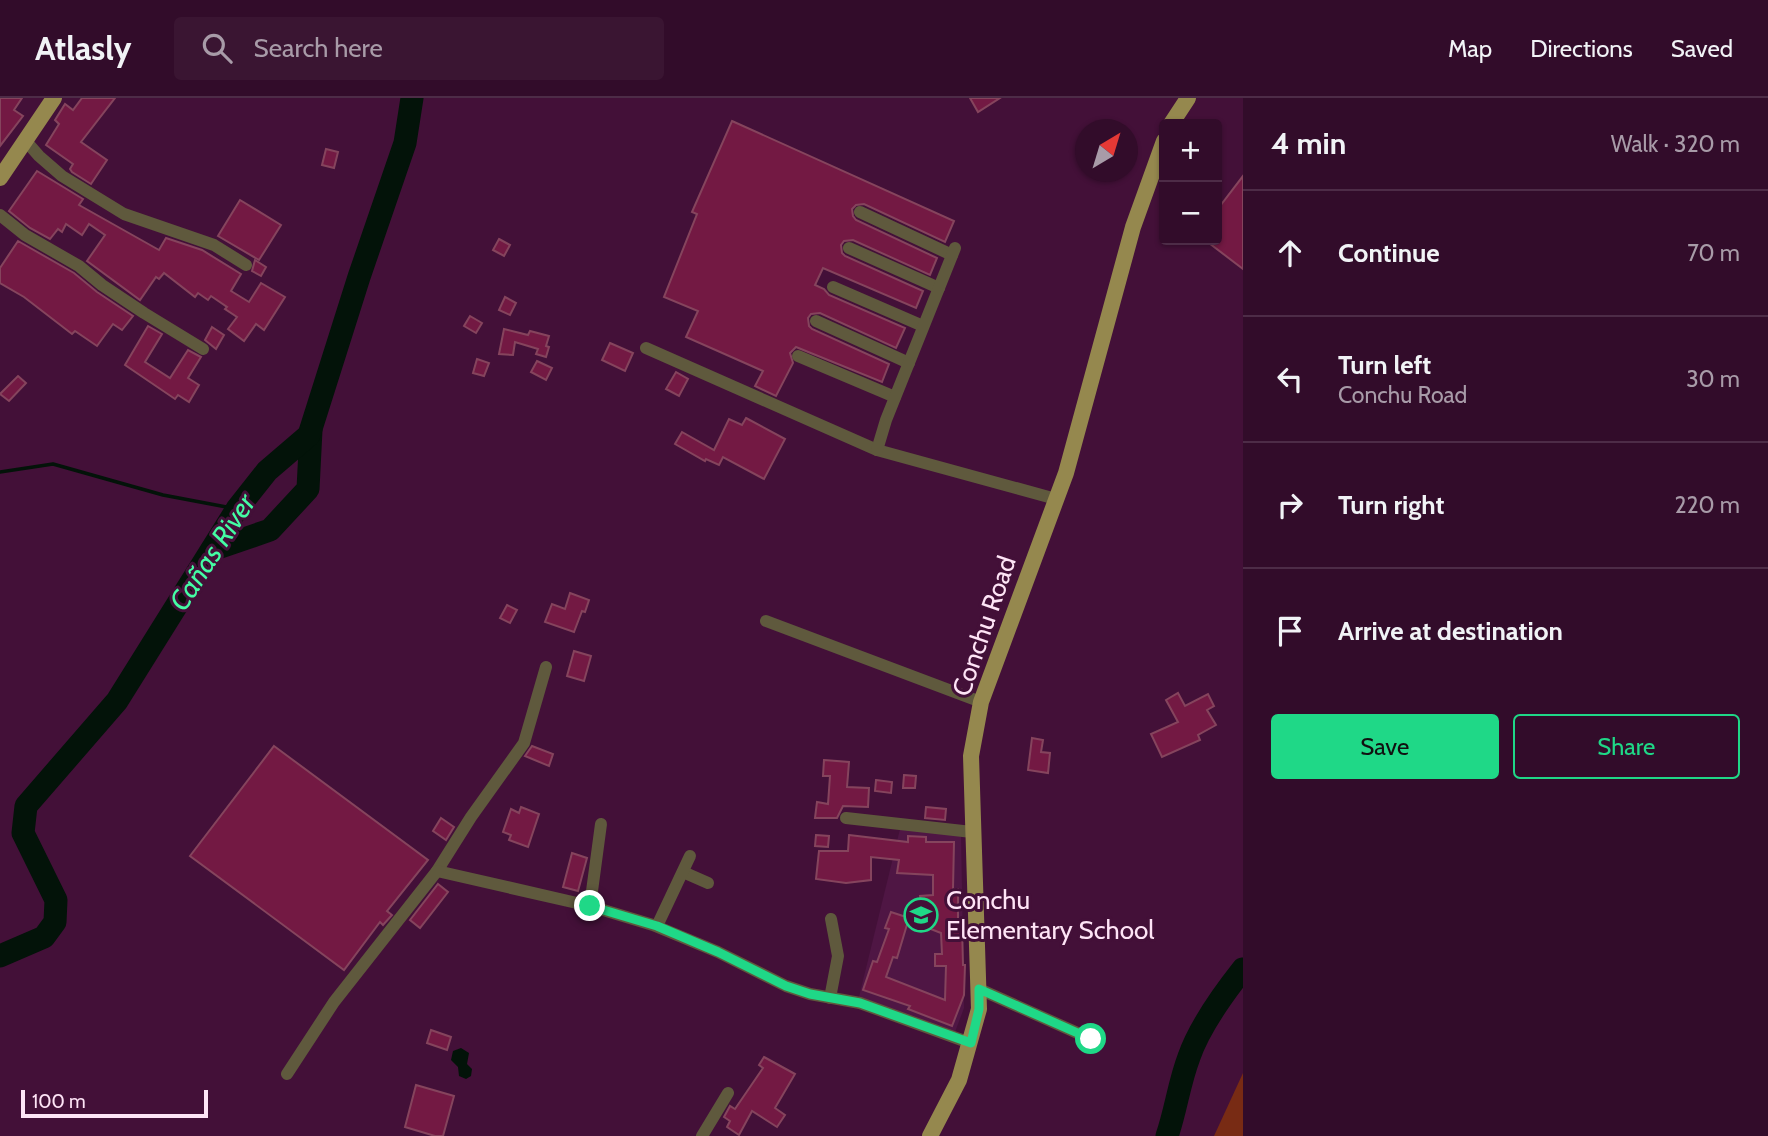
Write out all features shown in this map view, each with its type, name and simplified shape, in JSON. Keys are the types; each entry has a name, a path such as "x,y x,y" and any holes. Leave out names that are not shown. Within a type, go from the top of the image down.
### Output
{"main road":[{"path":"0,178 54,98"},
{"path":"1174,119 1188,98"},
{"name":"Conchu Road","path":"930,1136 960,1080 979,1009 971,756 981,702 1066,473 1133,227 1159,155"}],"street":[{"path":"25,140 62,176 124,214 214,245 246,265"},
{"path":"860,212 954,252 895,397 877,450"},
{"path":"0,215 24,235 79,266 144,313 204,349"},
{"path":"849,248 939,288"},
{"path":"833,287 923,327"},
{"path":"816,321 909,363"},
{"path":"646,348 877,450 1056,499"},
{"path":"798,356 895,397"},
{"path":"766,621 981,702"},
{"path":"286,1074 334,1002 437,871 471,817 524,743 546,667"},
{"path":"846,818 972,832"},
{"path":"590,906 601,824"},
{"path":"657,926 690,856"},
{"path":"437,871 590,906 657,926 718,952 786,986 860,1003 971,1043"},
{"path":"683,872 708,883"},
{"path":"830,998 838,956 831,919"},
{"path":"979,989 1091,1039"},
{"path":"702,1136 728,1093"}],"shaded area":[{"name":"Conchu Elementary School","path":"901,825 961,833 964,1008 955,1032 859,997"},
{"path":"461,1048 469,1053 467,1064 472,1069 471,1076 466,1079 459,1076 458,1067 451,1060 453,1051"},
{"path":"1243,1073 1243,1136 1214,1136"}],"building":[{"path":"0,98 22,98 14,110 23,116 0,146"},
{"path":"82,98 115,98 81,142 107,160 91,184 72,172 70,169 73,164 46,145 59,124 55,120 65,104 73,110"},
{"path":"970,98 1000,98 978,112"},
{"path":"732,121 954,221 945,242 864,204 856,205 852,209 856,220 937,258 930,275 853,240 844,241 841,245 845,256 923,291 916,308 823,268 815,285 829,295 905,328 896,348 820,313 811,314 808,318 812,329 889,364 882,382 796,347 790,353 793,363 776,396 755,386 763,371 686,337 698,311 664,297 697,214 692,212"},
{"path":"326,149 338,152 334,168 322,165"},
{"path":"37,171 83,199 79,205 159,250 166,238 202,250 241,274 231,291 249,302 261,283 285,297 264,330 256,324 244,341 228,329 237,317 225,309 227,307 211,296 208,300 198,293 195,297 164,273 159,279 156,277 140,300 87,261 105,235 89,224 82,235 66,224 62,232 58,229 50,239 30,228 9,211"},
{"path":"1243,176 1243,269 1212,245 1222,245 1222,203"},
{"path":"240,200 281,225 259,260 218,236"},
{"path":"499,239 510,245 504,256 493,250"},
{"path":"18,241 74,273 133,316 122,330 113,324 97,346 75,331 72,334 24,297 0,283 0,268"},
{"path":"255,260 266,267 261,276 252,271"},
{"path":"505,297 516,303 510,315 499,310"},
{"path":"470,316 482,323 476,333 464,326"},
{"path":"148,326 162,334 145,362 170,378 188,350 201,357 188,378 199,385 189,402 178,395 175,399 125,365"},
{"path":"212,327 224,335 216,349 205,340"},
{"path":"504,329 528,335 530,331 549,336 546,357 536,354 538,349 515,342 513,355 499,354"},
{"path":"610,343 633,353 625,371 602,360"},
{"path":"477,359 489,363 484,376 473,373"},
{"path":"537,361 552,368 546,380 531,372"},
{"path":"676,372 688,379 679,396 666,389"},
{"path":"18,376 26,383 9,401 0,394"},
{"path":"746,418 785,439 764,479 723,457 719,465 706,459 705,461 675,444 682,432 714,450 729,419 742,425"},
{"path":"570,593 589,600 574,632 545,622 552,604 565,609"},
{"path":"507,605 517,610 510,623 500,618"},
{"path":"574,651 591,656 584,681 567,676"},
{"path":"1178,693 1185,706 1208,694 1214,706 1207,710 1216,725 1198,735 1200,740 1162,757 1151,734 1178,722 1166,700"},
{"path":"1032,738 1043,740 1041,752 1050,753 1048,773 1028,770"},
{"path":"274,746 428,860 387,911 392,915 383,925 380,922 344,970 190,856"},
{"path":"532,746 553,754 549,766 525,756"},
{"path":"824,760 849,762 847,787 869,788 868,807 843,806 837,818 815,818 817,802 828,804 830,776 823,776"},
{"path":"904,775 916,776 915,788 903,788"},
{"path":"876,780 892,782 891,793 875,791"},
{"path":"521,807 539,814 528,847 509,840 511,835 503,832 511,809 519,813"},
{"path":"926,807 946,809 945,820 925,818"},
{"path":"441,818 454,827 446,840 433,831"},
{"path":"816,835 829,836 828,847 815,846"},
{"path":"849,835 908,842 908,836 926,837 926,842 954,842 953,889 958,889 958,925 962,925 965,965 964,995 952,1026 908,1009 910,1006 863,990 873,961 877,962 889,929 885,928 891,912 909,918 897,958 893,957 886,977 945,1000 946,966 935,966 935,954 942,954 941,933 923,926 920,896 933,895 933,875 897,873 899,860 871,857 871,880 846,883 816,879 819,851 848,851"},
{"path":"572,853 587,858 578,891 563,887"},
{"path":"438,884 448,892 420,928 410,920"},
{"path":"431,1030 451,1037 447,1050 427,1043"},
{"path":"764,1057 795,1074 775,1108 785,1115 777,1127 752,1111 739,1135 727,1127 730,1121 724,1117 730,1106 735,1109 763,1068 759,1065"},
{"path":"416,1085 454,1096 443,1136 405,1127"}],"waterway":[{"name":"Cañas River","path":"0,956 44,937 55,922 56,900 23,833 26,806 117,701 237,509 267,471 309,435 405,143 412,98"},
{"path":"212,550 270,530 308,489 311,430"},
{"path":"0,472 53,464 163,495 237,509"},
{"path":"1167,1136 1193,1046 1213,1011 1243,969"}],"place":[{"name":"Conchu Elementary School","path":"921,915"}],"route":[{"path":"590,906 657,926 718,952 786,986 810,994 860,1003 971,1043 979,1009 979,989 1091,1039"}]}
